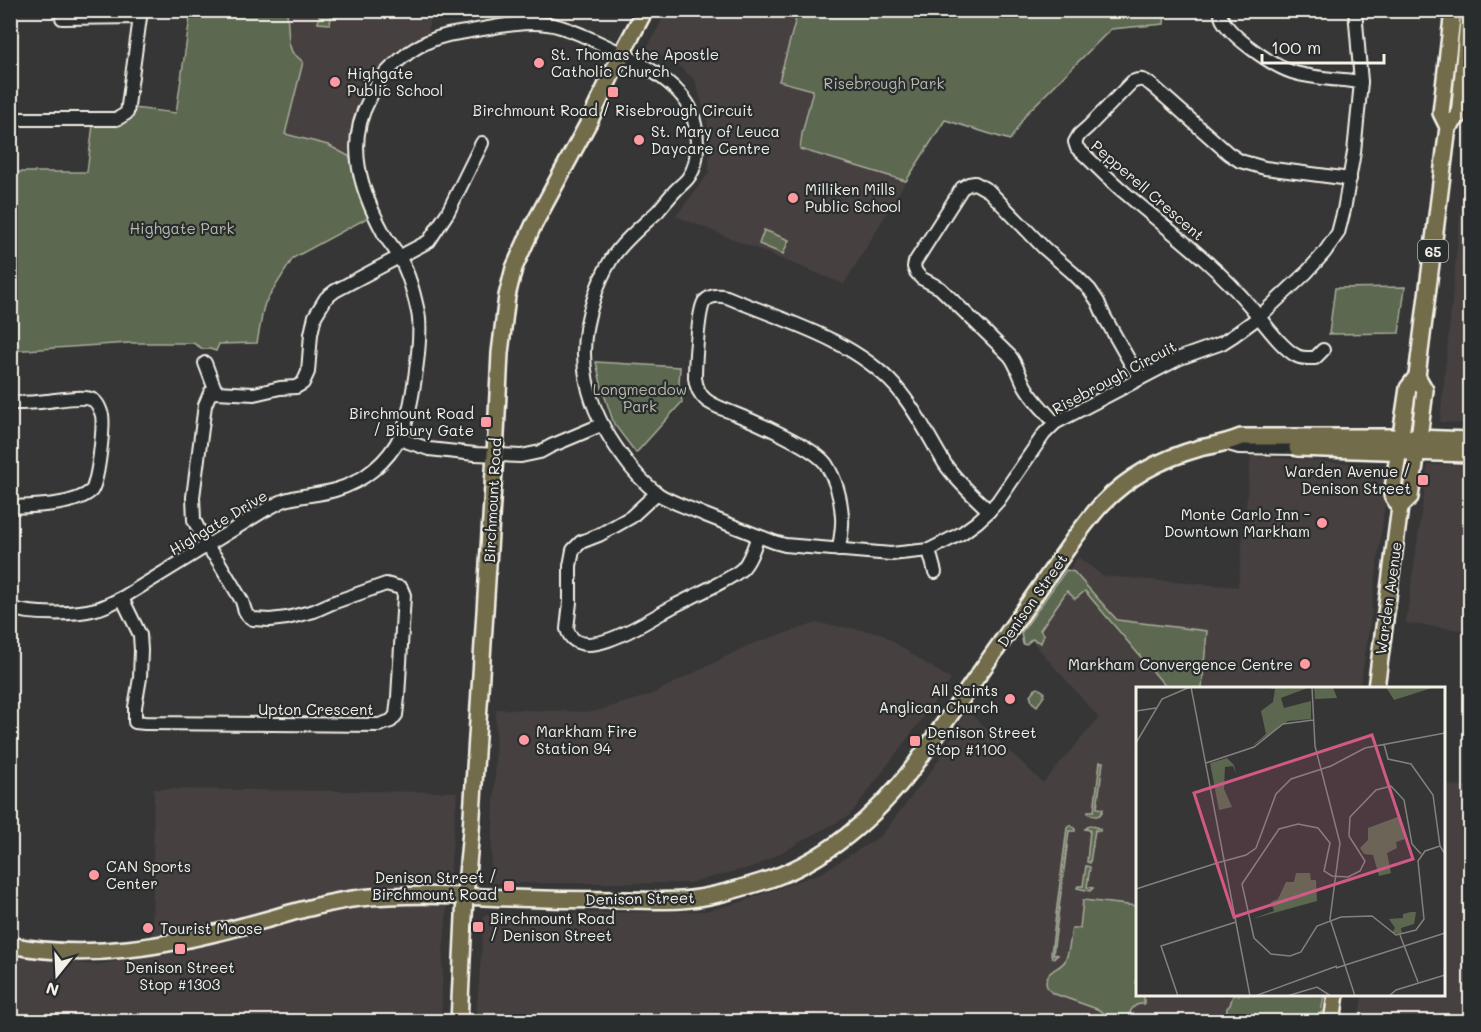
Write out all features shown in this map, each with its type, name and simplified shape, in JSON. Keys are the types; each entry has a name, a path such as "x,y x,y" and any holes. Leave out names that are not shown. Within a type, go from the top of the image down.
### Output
{"main road":[{"name":"Birchmount Road","path":"459,1022 500,353 507,296 514,268 532,226 590,120 645,10"},
{"name":"Warden Avenue","path":"1400,507 1392,495 1408,388 1417,376 1448,127 1441,113 1453,10"},
{"name":"Warden Avenue","path":"1448,127 1459,116 1469,10"},
{"name":"Warden Avenue","path":"1376,687 1400,507 1410,497 1418,445 1425,390 1417,376"},
{"name":"Denison Street","path":"10,945 70,951 132,949 200,937 327,903 388,896 682,900 716,895 763,882 789,872 840,842 868,819 900,785 1076,536 1104,502 1151,468 1200,448 1241,438 1418,445 1468,454 1470,452"},
{"name":"Denison Street","path":"1418,445 1470,440"},
{"name":"Denison Street","path":"1297,448 1400,444"},
{"path":"1332,1022 1336,996"}],"street":[{"path":"1220,10 1222,20 1241,40 1273,63 1306,76 1361,82"},
{"name":"Risebrough Circuit","path":"622,54 648,68 680,94 689,107 697,141 695,166 688,178 610,260 591,305 585,325 583,346 591,402 601,424 631,468 657,493 676,503 785,545 891,554 929,550 962,533 998,501 1044,434 1055,423 1180,358 1222,343 1259,317 1324,253 1338,233 1354,152 1361,82 1355,10"},
{"path":"10,118 117,119 127,113 139,36 140,14 62,18"},
{"name":"Highgate Drive","path":"10,608 42,613 80,612 106,606 265,510 285,500 336,490 363,478 387,456 406,424 420,326 408,276 367,199 361,183 356,155 359,128 365,107 379,81 398,60 410,50 442,36 531,23 564,28 622,54"},
{"name":"Pepperell Crescent","path":"1259,317 1250,305 1193,249 1122,191 1077,148 1075,142 1079,135 1132,82 1139,79 1145,80 1155,88 1240,161 1265,168 1350,179"},
{"path":"207,547 194,520 193,497 205,405 210,393 254,394 296,387 303,383 308,372 315,316 326,298 429,241 448,212 482,143"},
{"path":"1055,423 1024,385 1016,364 1010,356 940,288 921,278 914,267 962,188 975,183 989,191 1044,249 1090,290 1141,378"},
{"path":"838,550 842,520 840,500 826,464 819,457 788,438 717,407 699,394 694,378 699,321 704,302 710,297 718,295 727,297 827,338 878,370 895,386 918,416 946,466 989,511"},
{"path":"1259,317 1295,355 1315,358 1323,350"},
{"path":"205,363 216,392"},
{"path":"10,403 86,398 94,400 99,406 102,417 102,442 93,490 81,498 46,506 10,507"},
{"path":"399,439 429,448 475,454 521,456 540,452 601,424"},
{"name":"Denison Street","path":"1225,443 1239,447 1297,448"},
{"path":"657,493 631,517 581,542 573,550 567,629 568,634 574,640 593,644 627,633 662,612 730,578 742,569 758,536"},
{"name":"Upton Crescent","path":"122,598 140,635 140,678 135,722 380,725 391,721 396,715 398,697 404,594 401,588 386,584 314,611 286,618 253,619 245,611 242,601 217,559 207,547"},
{"path":"929,550 935,572"}],"shaded area":[{"name":"Highgate Public School","path":"287,11 430,11 428,36 397,50 376,71 376,76 361,102 356,119 352,158 328,145 285,134 303,62 292,52 289,43"},
{"name":"Milliken Mills Public School","path":"667,11 798,11 779,81 813,90 800,149 906,181 844,284 676,216 709,173 710,147 707,120 695,80 678,65 647,48"},
{"path":"1470,115 1470,424 1440,422"},
{"path":"1251,456 1371,465 1388,478 1360,687 1136,687 1136,996 1314,996 1310,1021 476,1022 484,915 706,911 738,903 821,873 881,836 935,766 967,710 1043,783 1099,718 1024,632 1078,557 1103,576 1238,587"},
{"path":"1428,465 1470,465 1470,631 1406,623"},
{"path":"817,623 880,633 951,680 850,815 756,866 688,883 490,883 496,709 593,712 650,695 749,645"},
{"path":"1445,785 1470,786 1470,1021 1359,1021 1362,996 1445,996"},
{"path":"154,789 457,792 443,953 441,1021 11,1021 10,957 95,965 152,956"}],"green space":[{"path":"320,10 332,11 330,24 318,23"},
{"name":"Risebrough Park","path":"1165,10 1164,24 1111,29 1026,114 1010,140 945,120 906,181 800,149 813,90 779,81 798,11"},
{"name":"Highgate Park","path":"191,11 287,11 289,43 292,52 303,62 285,134 328,145 352,158 357,188 369,217 293,258 265,303 257,343 219,344 216,351 203,349 193,343 129,343 11,351 10,195 14,172 87,172 93,125 117,124 133,108 176,113"},
{"path":"764,230 789,240 783,254 759,244"},
{"path":"1405,287 1399,333 1329,334 1335,288"},
{"name":"Longmeadow Park","path":"596,362 680,367 679,384 682,402 636,453 614,424"},
{"path":"1066,570 1074,572 1117,620 1207,631 1202,687 1166,687 1085,591 1075,599 1067,591 1040,630 1044,634 1041,643 1032,639 1026,645 1023,644 1021,633"},
{"path":"1038,688 1044,692 1044,696 1037,706 1032,702 1030,695"},
{"path":"1100,762 1103,762 1097,808 1103,809 1101,814 1095,816 1088,811 1094,811"},
{"path":"1070,825 1075,831 1069,831 1053,954 1058,955 1054,958 1051,954 1067,828"},
{"path":"1090,825 1100,831 1095,830 1090,863 1087,862 1090,830 1085,829"},
{"path":"1086,866 1090,867 1087,887 1093,888 1090,891 1077,888 1083,886"},
{"path":"1083,900 1136,906 1136,996 1144,996 1144,1004 1132,1009 1128,1021 1114,1021 1097,1009 1052,993 1047,986 1046,981 1049,974 1065,961 1072,928 1080,928"},
{"path":"1233,996 1324,996 1320,1021 1226,1021 1227,1008"}],"place":[{"name":"St. Thomas the Apostle Catholic Church","path":"539,63"},
{"name":"Highgate Public School","path":"335,82"},
{"name":"Birchmount Road / Risebrough Circuit","path":"613,92"},
{"name":"St. Mary of Leuca Daycare Centre","path":"639,140"},
{"name":"Milliken Mills Public School","path":"793,198"},
{"name":"Birchmount Road / Bibury Gate","path":"486,422"},
{"name":"Warden Avenue / Denison Street","path":"1423,480"},
{"name":"Monte Carlo Inn - Downtown Markham","path":"1322,523"},
{"name":"Markham Convergence Centre","path":"1305,664"},
{"name":"All Saints Anglican Church","path":"1010,699"},
{"name":"Markham Fire Station 94","path":"524,740"},
{"name":"Denison Street Stop #1100","path":"915,741"},
{"name":"CAN Sports Center","path":"94,875"},
{"name":"Denison Street / Birchmount Road","path":"509,886"},
{"name":"Birchmount Road / Denison Street","path":"478,927"},
{"name":"Tourist Moose","path":"148,928"},
{"name":"Denison Street Stop #1303","path":"180,949"}]}
